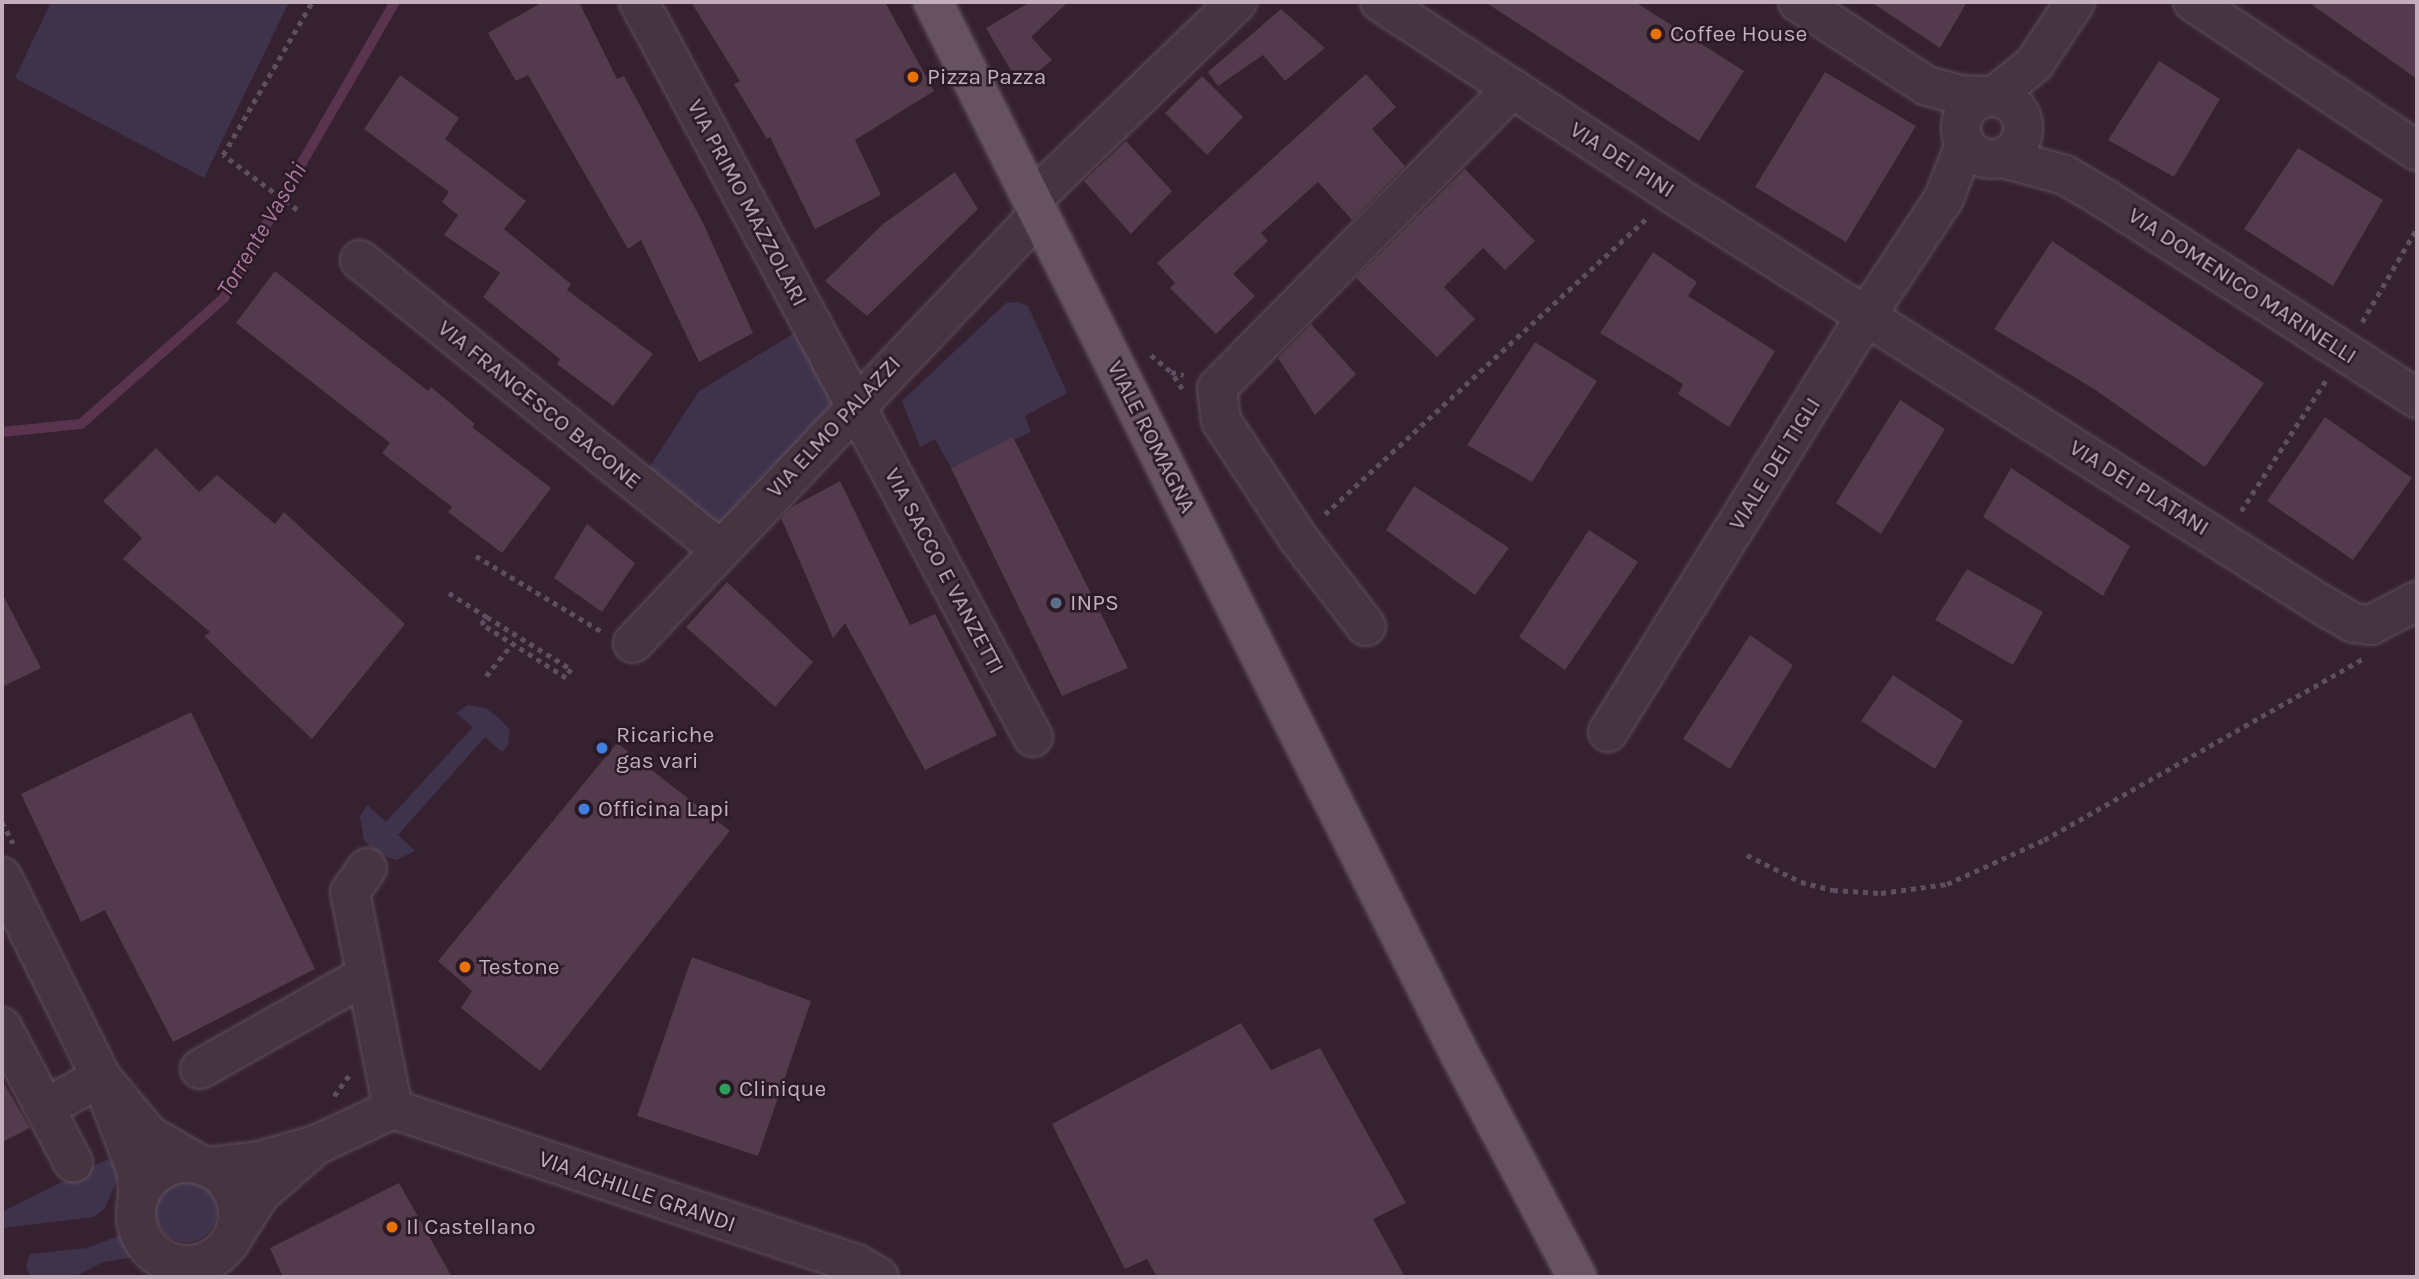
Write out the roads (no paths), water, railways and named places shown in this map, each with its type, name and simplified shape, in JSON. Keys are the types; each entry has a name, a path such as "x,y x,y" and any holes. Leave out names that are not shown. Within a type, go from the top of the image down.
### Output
{"main road":[{"name":"VIALE ROMAGNA","path":"933,2 1459,1053 1577,1277"}],"street":[{"name":"VIA PRIMO MAZZOLARI","path":"639,2 855,404"},
{"name":"VIA ELMO PALAZZI","path":"633,643 1036,207 1237,2"},
{"name":"VIA DEI PINI","path":"1380,2 1673,194 1866,316"},
{"path":"1798,2 1927,86 2007,109"},
{"name":"VIALE DEI TIGLI","path":"1978,149 2019,146 2007,109 2075,2"},
{"path":"2193,2 2417,151"},
{"path":"1927,86 1978,149"},
{"path":"1366,626 1298,538 1201,392 1513,88"},
{"name":"VIALE DEI TIGLI","path":"1978,149 1965,111 2007,109"},
{"name":"VIA DOMENICO MARINELLI","path":"2007,109 2065,175"},
{"name":"VIALE DEI TIGLI","path":"1608,732 1866,316 1978,149"},
{"name":"VIA DOMENICO MARINELLI","path":"1978,149 2065,175 2417,398"},
{"name":"VIA FRANCESCO BACONE","path":"360,260 720,549"},
{"name":"VIA DEI PLATANI","path":"1866,316 2324,606 2354,622 2371,625 2417,601"},
{"name":"VIA SACCO E VANZETTI","path":"855,404 1033,737"},
{"path":"138,1197 162,1169 185,1163 205,1167 259,1161 316,1145 393,1109 350,892 368,868"},
{"path":"2,877 102,1077 137,1172 140,1236 156,1255 181,1270 229,1253 260,1194 316,1145"},
{"path":"200,1069 366,975"},
{"path":"2,1027 73,1162"},
{"path":"45,1108 102,1077"},
{"path":"102,1077 149,1135 226,1182 237,1202 229,1253"},
{"name":"VIA ACHILLE GRANDI","path":"393,1109 858,1265 879,1277"}],"waterway":[{"name":"Torrente Vaschi","path":"2,432 81,424 224,298 395,2"}],"place":[{"name":"Coffee House","path":"1656,34"},
{"name":"Pizza Pazza","path":"913,77"},
{"name":"INPS","path":"1056,603"},
{"name":"Ricariche gas vari","path":"602,748"},
{"name":"Officina Lapi","path":"584,809"},
{"name":"Testone","path":"465,967"},
{"name":"Clinique","path":"725,1089"},
{"name":"Il Castellano","path":"392,1227"}]}
